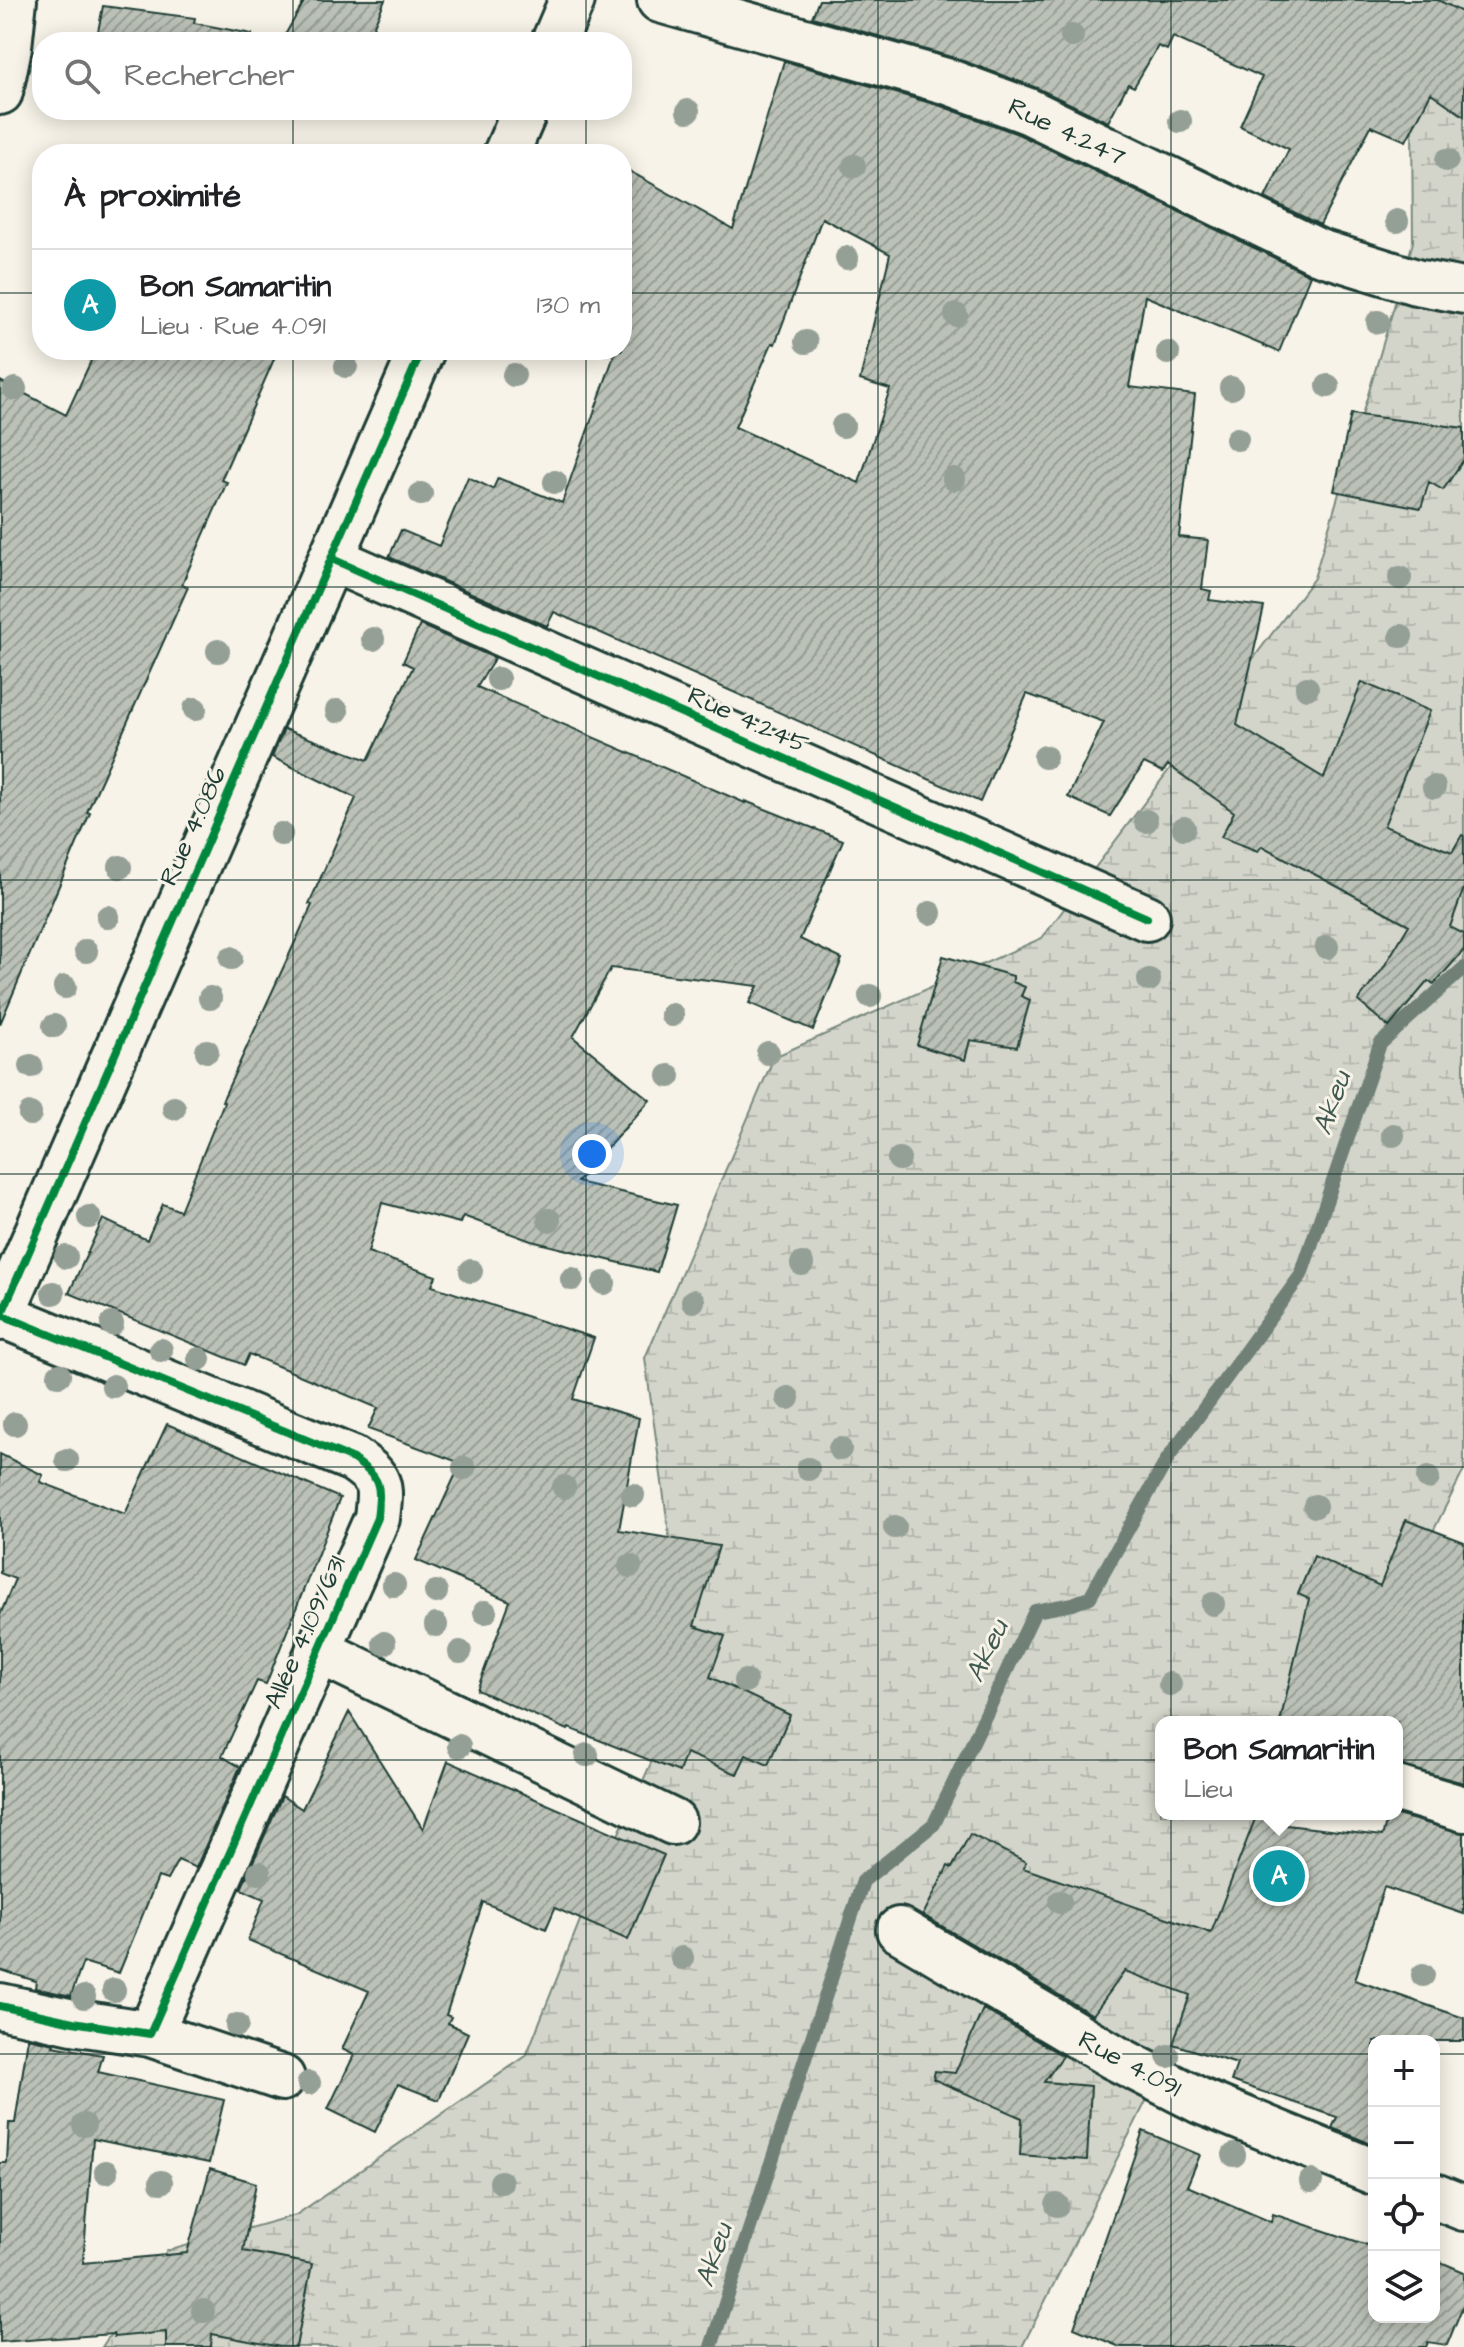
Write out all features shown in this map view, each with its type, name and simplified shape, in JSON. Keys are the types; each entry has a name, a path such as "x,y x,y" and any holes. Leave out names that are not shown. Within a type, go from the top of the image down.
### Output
{"street":[{"path":"0,92 14,0"},
{"path":"558,32 572,0"},
{"name":"Rue 4.247","path":"660,0 949,82 1028,111 1319,252 1416,282 1464,291"},
{"path":"510,144 521,120"},
{"name":"Rue 4.086","path":"1,1316 418,360"},
{"name":"Rue 4.245","path":"332,559 1147,918"},
{"name":"Allée 4.109/631","path":"1,1316 353,1459 370,1471 380,1490 377,1518 150,2034"},
{"path":"319,1651 673,1822"},
{"path":"1403,1791 1464,1809"},
{"name":"Rue 4.091","path":"899,1930 1114,2057 1188,2095 1368,2170"},
{"path":"0,2006 150,2034 282,2078"},
{"path":"1440,2198 1464,2208"}],"green space":[{"path":"1411,0 1464,0 1464,1470 1340,1716 1155,1716 1155,1820 1288,1820 1022,2347 102,2347 167,2251 296,2215 526,2056 587,1903 689,1680 645,1358 774,1057 1042,938 1314,578 1413,242"}],"building":[{"path":"305,0 385,0 371,32 287,32"},
{"path":"819,0 1438,0 1464,13 1464,116 1431,93 1406,141 1371,126 1320,225 1265,198 1289,149 1240,126 1262,77 1173,37 1167,50 1158,46 1134,87 1128,84 1108,122 1037,88 958,59 812,17"},
{"path":"103,6 195,18 194,23 241,32 98,32"},
{"path":"784,61 941,106 1018,134 1310,275 1279,352 1145,296 1129,387 1195,395 1179,537 1208,540 1202,589 1211,591 1209,600 1264,607 1237,725 1324,778 1362,682 1430,711 1384,826 1452,852 1464,836 1464,888 1450,927 1464,934 1464,950 1434,984 1428,981 1389,1027 1358,1001 1382,970 1409,925 1262,846 1258,851 1221,837 1234,812 1168,765 1163,772 1144,763 1110,816 1068,797 1104,722 1027,694 980,802 554,612 547,626 389,557 401,530 439,546 468,477 493,489 498,478 562,503 612,360 632,360 632,173 733,229","holes":["822,218 890,254 860,380 890,389 859,483 735,427 772,343 775,344"]},
{"path":"91,360 274,360 221,480 227,482 182,584 188,587 87,812 90,813 0,1024 0,381 66,415"},
{"path":"1351,414 1464,428 1464,459 1443,490 1429,482 1421,508 1334,491"},
{"path":"420,625 495,658 477,687 745,803 843,840 800,939 842,959 813,1030 749,1003 758,986 611,968 573,1037 650,1100 577,1182 677,1205 657,1272 531,1241 463,1216 460,1223 382,1203 368,1252 436,1276 432,1286 594,1338 573,1399 639,1418 619,1530 719,1546 694,1626 725,1636 710,1677 790,1715 768,1765 746,1755 737,1774 686,1753 679,1772 568,1730 477,1690 510,1601 416,1560 461,1463 368,1429 378,1408 249,1354 244,1365 69,1293 103,1219 147,1240 163,1204 180,1211 222,1101 312,905 309,904 356,798 272,757 284,729 368,760 413,667 403,662"},
{"path":"943,956 1013,976 1013,982 1025,987 1021,996 1030,1000 1017,1047 970,1040 965,1060 917,1045"},
{"path":"167,1424 340,1498 266,1684 257,1681 222,1756 240,1767 196,1868 178,1860 167,1880 158,1877 119,1973 83,1962 71,1996 35,1988 36,1981 0,1970 0,1615 15,1579 0,1573 0,1454 43,1475 40,1482 125,1514"},
{"path":"1406,1520 1464,1542 1464,1783 1403,1767 1403,1716 1281,1716 1309,1599 1298,1594 1314,1556 1380,1586"},
{"path":"349,1712 423,1829 448,1761 664,1855 628,1940 555,1908 546,1929 483,1902 446,2015 451,2017 448,2023 468,2033 439,2100 398,2084 375,2132 328,2109 354,2055 342,2049 369,1991 248,1940 264,1899 241,1889 282,1796 302,1809"},
{"path":"1403,1817 1464,1833 1464,1914 1384,1887 1355,1980 1464,2018 1464,2041 1440,2041 1440,2035 1368,2035 1368,2143 1332,2128 1337,2117 1231,2081 1237,2064 1173,2044 1190,1995 1125,1971 1093,2015 923,1915 948,1866 952,1868 970,1834 1026,1862 1023,1868 1211,1933 1255,1820 1277,1820 1286,1825 1382,1836 1387,1820 1403,1820"},
{"path":"983,2009 1063,2056 1044,2082 1091,2086 1087,2160 1020,2155 1022,2118 933,2079 935,2071 955,2073"},
{"path":"28,2038 103,2055 98,2072 224,2100 209,2163 93,2139 83,2263 187,2253 210,2169 256,2183 243,2251 312,2264 296,2347 212,2334 211,2347 166,2347 166,2332 0,2342 0,2163 7,2163 9,2123 15,2123"},
{"path":"1143,2131 1200,2155 1187,2186 1271,2222 1273,2214 1368,2245 1368,2323 1440,2323 1440,2262 1464,2272 1464,2303 1447,2345 1428,2342 1426,2347 1120,2347 1074,2328"}],"waterway":[{"name":"Akeu","path":"711,2347 863,1881 934,1824 1035,1611 1073,1604 1090,1597 1168,1458 1301,1275 1380,1044 1464,968"}],"cycle path":[{"path":"0,1318 418,360"},
{"path":"332,559 1147,918"},
{"path":"0,2006 150,2034 377,1518 379,1498 374,1478 353,1459 2,1315"}],"place":[{"name":"Bon Samaritin","path":"1279,1876"}]}
